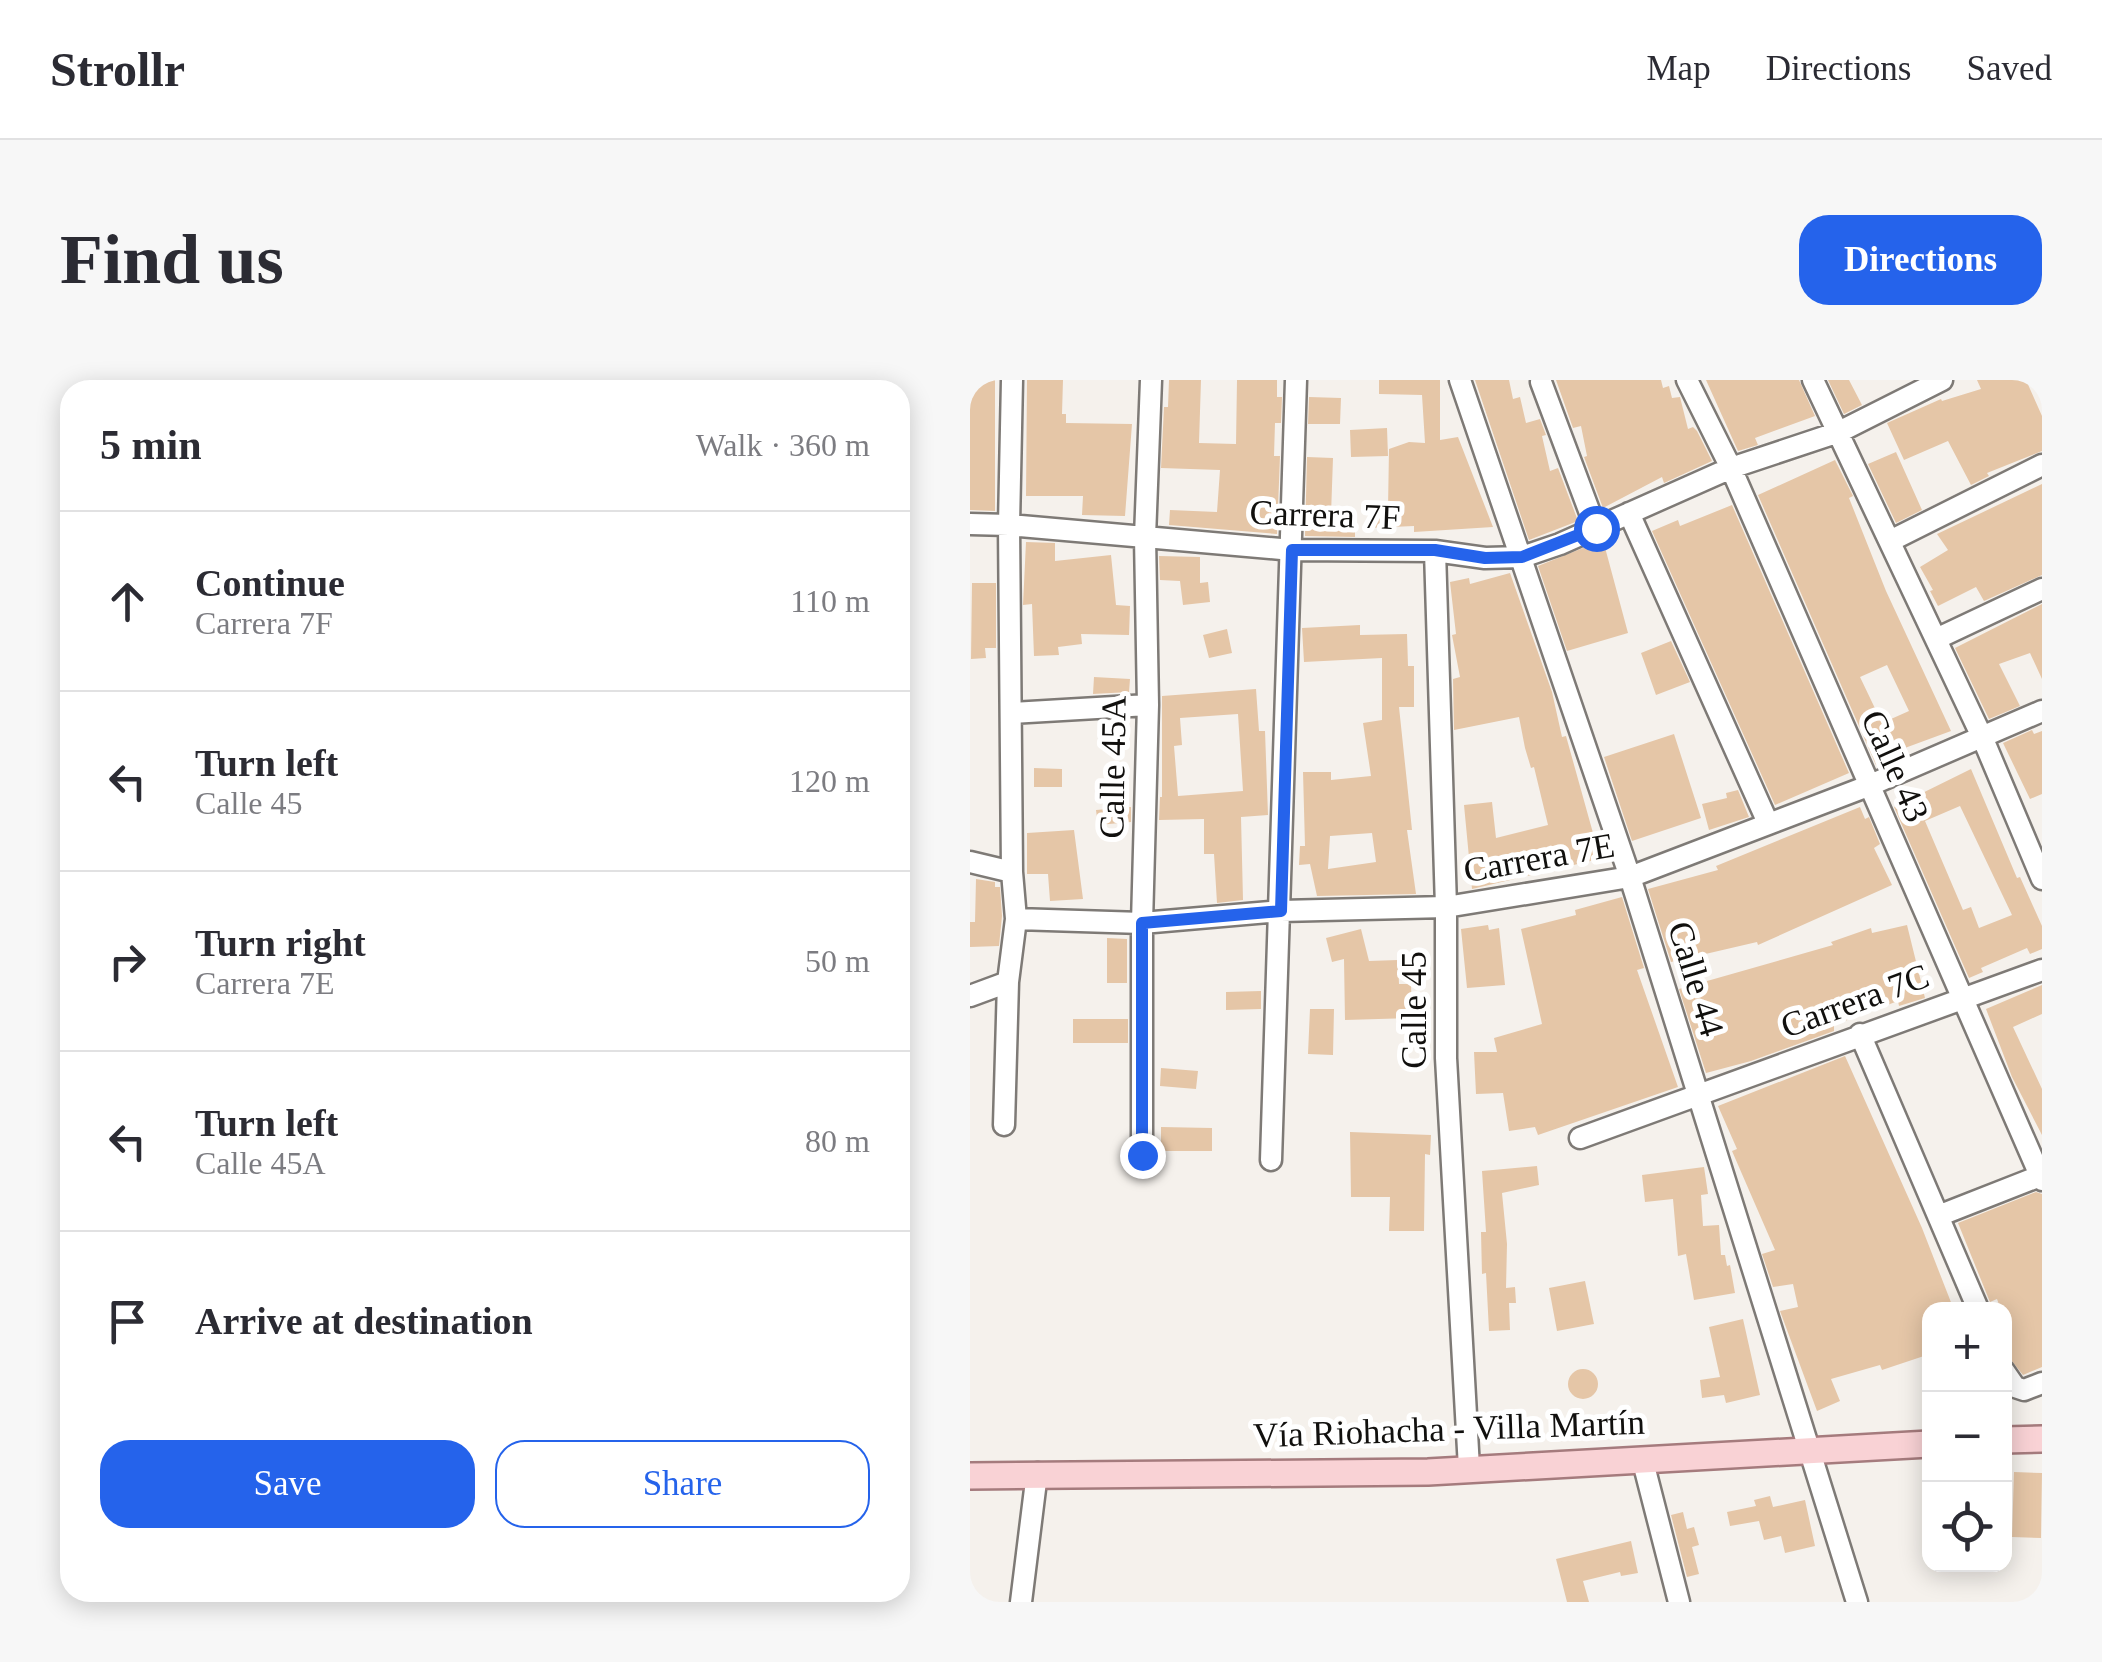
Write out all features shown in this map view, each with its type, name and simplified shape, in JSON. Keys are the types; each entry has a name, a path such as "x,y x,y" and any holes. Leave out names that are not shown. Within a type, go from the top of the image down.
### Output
{"main road":[{"path":"2012,1440 2042,1439"},
{"name":"Vía Riohacha - Villa Martín","path":"970,1476 1409,1472 1922,1444"}],"street":[{"path":"1004,1124 1008,982 1016,919 1012,872 1012,380"},
{"name":"Calle 45A","path":"1142,1155 1142,923 1148,705 1145,536 1151,380"},
{"path":"1270,1160 1296,380"},
{"name":"Calle 44","path":"1460,380 1630,877 1858,1602"},
{"name":"Calle 43","path":"1687,380 1731,468 2041,1178"},
{"path":"1813,380 1983,739 2042,878"},
{"name":"Carrera 7F","path":"970,524 1010,524 1292,550 1435,550 1485,558 1522,557 1731,468 1838,432 1942,380"},
{"path":"1541,382 1596,528"},
{"path":"1890,541 2042,465"},
{"path":"1629,513 1768,823"},
{"name":"Calle 45","path":"1435,550 1446,907 1446,1058 1469,1468"},
{"path":"1936,639 2042,589"},
{"path":"1012,713 1148,705"},
{"name":"Carrera 7E","path":"1016,919 1142,923 1281,911 1446,907 1630,877 1868,786 2042,711"},
{"path":"970,862 1012,872"},
{"name":"Carrera 7C","path":"1580,1138 2042,970"},
{"path":"970,996 1008,982"},
{"path":"1860,1034 1975,1302"},
{"path":"1938,1216 2041,1178"},
{"path":"2012,1383 2024,1390 2042,1383"},
{"path":"1642,1458 1679,1602"},
{"path":"1021,1602 1037,1473"}],"building":[{"path":"970,380 995,380 995,511 970,510"},
{"path":"1027,380 1063,380 1062,414 1066,414 1066,423 1132,424 1125,516 1082,515 1083,496 1026,496"},
{"path":"1169,380 1201,380 1199,443 1236,444 1237,380 1277,380 1277,397 1282,397 1281,423 1275,423 1274,456 1280,456 1277,534 1169,525 1170,510 1217,512 1220,470 1161,468"},
{"path":"1379,380 1440,380 1440,440 1458,437 1493,527 1414,532 1414,526 1369,528 1368,509 1388,508 1389,449 1409,442 1425,443 1422,395 1379,394"},
{"path":"1475,380 1509,380 1513,399 1520,397 1526,423 1540,419 1550,471 1558,468 1578,521 1529,540"},
{"path":"1556,380 1661,380 1663,388 1669,386 1672,398 1680,397 1688,429 1693,427 1697,431 1712,461 1664,483 1662,477 1603,508 1584,457 1587,456 1581,426 1573,428"},
{"path":"1706,380 1799,380 1815,416 1755,438 1758,445 1738,451"},
{"path":"1828,380 1849,380 1862,405 1844,414"},
{"path":"1977,380 2026,380 2042,416 2042,451 1987,473 1989,476 1971,485 1948,441 1904,460 1887,423 1941,399 1981,389"},
{"path":"1309,397 1341,398 1340,424 1308,424"},
{"path":"1387,428 1388,456 1351,457 1350,430"},
{"path":"1896,452 1922,510 1896,523 1868,464"},
{"path":"1307,457 1333,458 1331,515 1355,516 1355,537 1305,536"},
{"path":"1835,460 1853,496 1849,498 1886,591 1951,731 1894,752 1896,756 1876,765 1758,495","holes":["1887,665 1909,711 1882,723 1860,677"]},
{"path":"2042,484 2042,575 1984,601 1976,587 1938,606 1920,567 1948,550 1937,534"},
{"path":"1732,505 1849,773 1775,805 1652,531 1678,520 1680,526"},
{"path":"1603,540 1628,633 1567,651 1538,566"},
{"path":"1026,542 1055,543 1055,561 1111,555 1116,605 1130,606 1129,635 1081,634 1082,644 1058,647 1059,655 1034,656 1032,604 1023,605"},
{"path":"1159,556 1200,557 1200,583 1208,582 1210,602 1183,605 1180,581 1160,580"},
{"path":"1510,573 1552,692 1593,833 1600,831 1606,849 1601,851 1603,858 1472,889 1464,805 1492,802 1496,838 1548,825 1519,717 1454,730 1453,679 1460,677 1452,635 1456,634 1450,582 1469,578 1470,584"},
{"path":"972,583 996,583 996,648 985,648 986,658 971,659"},
{"path":"2042,604 2042,679 2030,653 1999,664 2020,706 1989,719 1955,648"},
{"path":"1360,625 1360,635 1407,634 1408,666 1414,666 1414,707 1399,707 1412,830 1407,830 1416,894 1317,896 1310,864 1299,865 1300,846 1305,846 1303,772 1331,772 1331,780 1371,776 1363,723 1382,720 1382,658 1304,662 1302,628","holes":["1372,833 1376,862 1328,869 1330,836"]},
{"path":"1227,629 1232,653 1209,658 1203,635"},
{"path":"1671,641 1690,682 1656,695 1641,653"},
{"path":"1094,677 1130,679 1129,692 1093,694"},
{"path":"1256,689 1259,731 1265,731 1268,815 1241,817 1243,900 1217,903 1214,854 1204,854 1204,819 1159,820 1162,696","holes":["1238,714 1243,791 1178,796 1174,746 1182,745 1180,718"]},
{"path":"2032,730 2034,734 2042,731 2042,794 2030,799 2003,743"},
{"path":"1674,734 1701,818 1632,841 1604,757"},
{"path":"1034,768 1062,769 1062,787 1034,787"},
{"path":"1971,769 2017,878 2020,877 2042,926 2042,949 2030,954 2027,948 1981,968 1983,972 1969,978 1894,807","holes":["1960,806 2012,915 1979,928 1971,907 1963,910 1925,821"]},
{"path":"1738,790 1749,817 1709,830 1702,804 1727,798 1726,793"},
{"path":"1131,807 1131,822 1098,825 1096,810"},
{"path":"1860,807 1865,819 1869,817 1880,844 1874,848 1892,885 1758,945 1757,942 1671,962 1648,889 1718,870 1716,866"},
{"path":"1074,830 1083,899 1050,901 1048,874 1027,874 1027,833"},
{"path":"976,879 995,882 995,887 1000,887 999,946 970,947"},
{"path":"1622,897 1644,968 1637,970 1678,1087 1538,1135 1535,1127 1509,1131 1503,1093 1476,1094 1474,1052 1497,1052 1494,1038 1542,1024 1521,929 1576,915 1575,910"},
{"path":"1488,925 1489,930 1499,928 1505,985 1467,988 1461,929"},
{"path":"1907,925 1925,998 1899,1006 1898,1001 1834,1025 1834,1031 1706,1073 1679,989 1833,945 1831,942 1871,928 1872,933"},
{"path":"1361,929 1369,961 1398,960 1399,984 1411,984 1412,1018 1345,1020 1344,959 1332,962 1326,938"},
{"path":"1107,938 1127,939 1127,983 1107,983"},
{"path":"2042,985 2042,1014 2013,1027 2042,1089 2042,1135 2012,1077 1986,1009"},
{"path":"1261,991 1261,1009 1226,1010 1226,992"},
{"path":"1310,1009 1334,1009 1333,1055 1308,1054"},
{"path":"1073,1019 1128,1019 1128,1043 1073,1043"},
{"path":"1845,1056 1951,1302 1922,1302 1922,1357 1882,1370 1880,1365 1831,1379 1840,1401 1817,1411 1780,1311 1798,1307 1793,1284 1773,1287 1762,1254 1775,1250 1732,1151 1737,1149 1718,1106"},
{"path":"1161,1068 1198,1071 1196,1089 1160,1086"},
{"path":"1161,1127 1212,1128 1212,1151 1161,1151"},
{"path":"1350,1132 1431,1135 1430,1155 1425,1154 1424,1231 1389,1231 1390,1197 1351,1197"},
{"path":"1537,1166 1539,1185 1502,1193 1506,1288 1515,1287 1516,1303 1509,1303 1510,1330 1489,1331 1486,1273 1482,1274 1481,1232 1486,1232 1482,1171"},
{"path":"1704,1167 1708,1194 1701,1195 1703,1226 1719,1225 1721,1255 1730,1265 1735,1293 1694,1300 1686,1254 1678,1256 1673,1199 1645,1202 1642,1175"},
{"path":"2036,1192 2042,1194 2042,1367 2023,1375 2012,1361 2012,1302 1990,1302 1958,1223"},
{"path":"1585,1281 1594,1324 1557,1331 1549,1288"},
{"path":"1743,1319 1760,1395 1726,1403 1724,1395 1702,1398 1700,1380 1720,1377 1709,1327"},
{"path":"1583,1369 1597,1378 1598,1384 1589,1398 1583,1399 1569,1390 1568,1384 1577,1370"},
{"path":"2014,1472 2042,1473 2041,1538 2012,1537"},
{"path":"1770,1496 1773,1507 1805,1500 1815,1546 1785,1553 1781,1536 1764,1540 1759,1521 1730,1526 1727,1512 1756,1506 1754,1500"},
{"path":"1683,1512 1687,1529 1694,1527 1699,1545 1692,1547 1699,1574 1687,1577 1671,1515"},
{"path":"1631,1541 1638,1573 1621,1576 1620,1572 1583,1581 1589,1602 1567,1602 1556,1559"}],"route":[{"path":"1142,1155 1142,923 1281,911 1292,550 1435,550 1485,558 1522,557 1596,528"}]}
